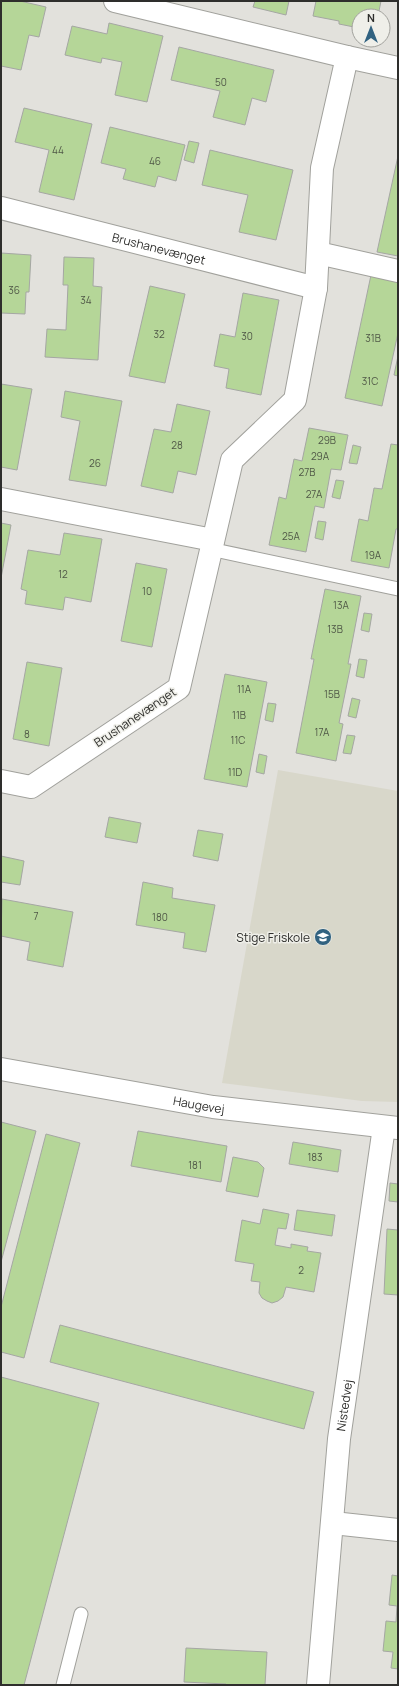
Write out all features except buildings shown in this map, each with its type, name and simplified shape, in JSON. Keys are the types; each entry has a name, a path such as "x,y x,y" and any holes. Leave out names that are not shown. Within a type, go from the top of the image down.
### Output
{"street":[{"path":"115,1 398,68"},
{"name":"Brushanevænget","path":"1,781 32,787 179,688 232,460 295,400 316,288 322,168 347,57"},
{"name":"Brushanevænget","path":"1,208 316,288"},
{"path":"318,253 398,271"},
{"path":"1,499 212,545"},
{"name":"Haugevej","path":"1,1069 213,1107 391,1127"},
{"name":"Nistedvej","path":"318,1685 333,1524 339,1439 391,1127"},
{"path":"333,1524 398,1530"}],"lane":[{"path":"212,545 398,589"},
{"path":"63,1685 81,1614"}],"shaded area":[{"name":"Stige Friskole","path":"278,770 398,791 398,1102 362,1101 222,1083"}],"place":[{"name":"Stige Friskole","path":"323,937"}]}
